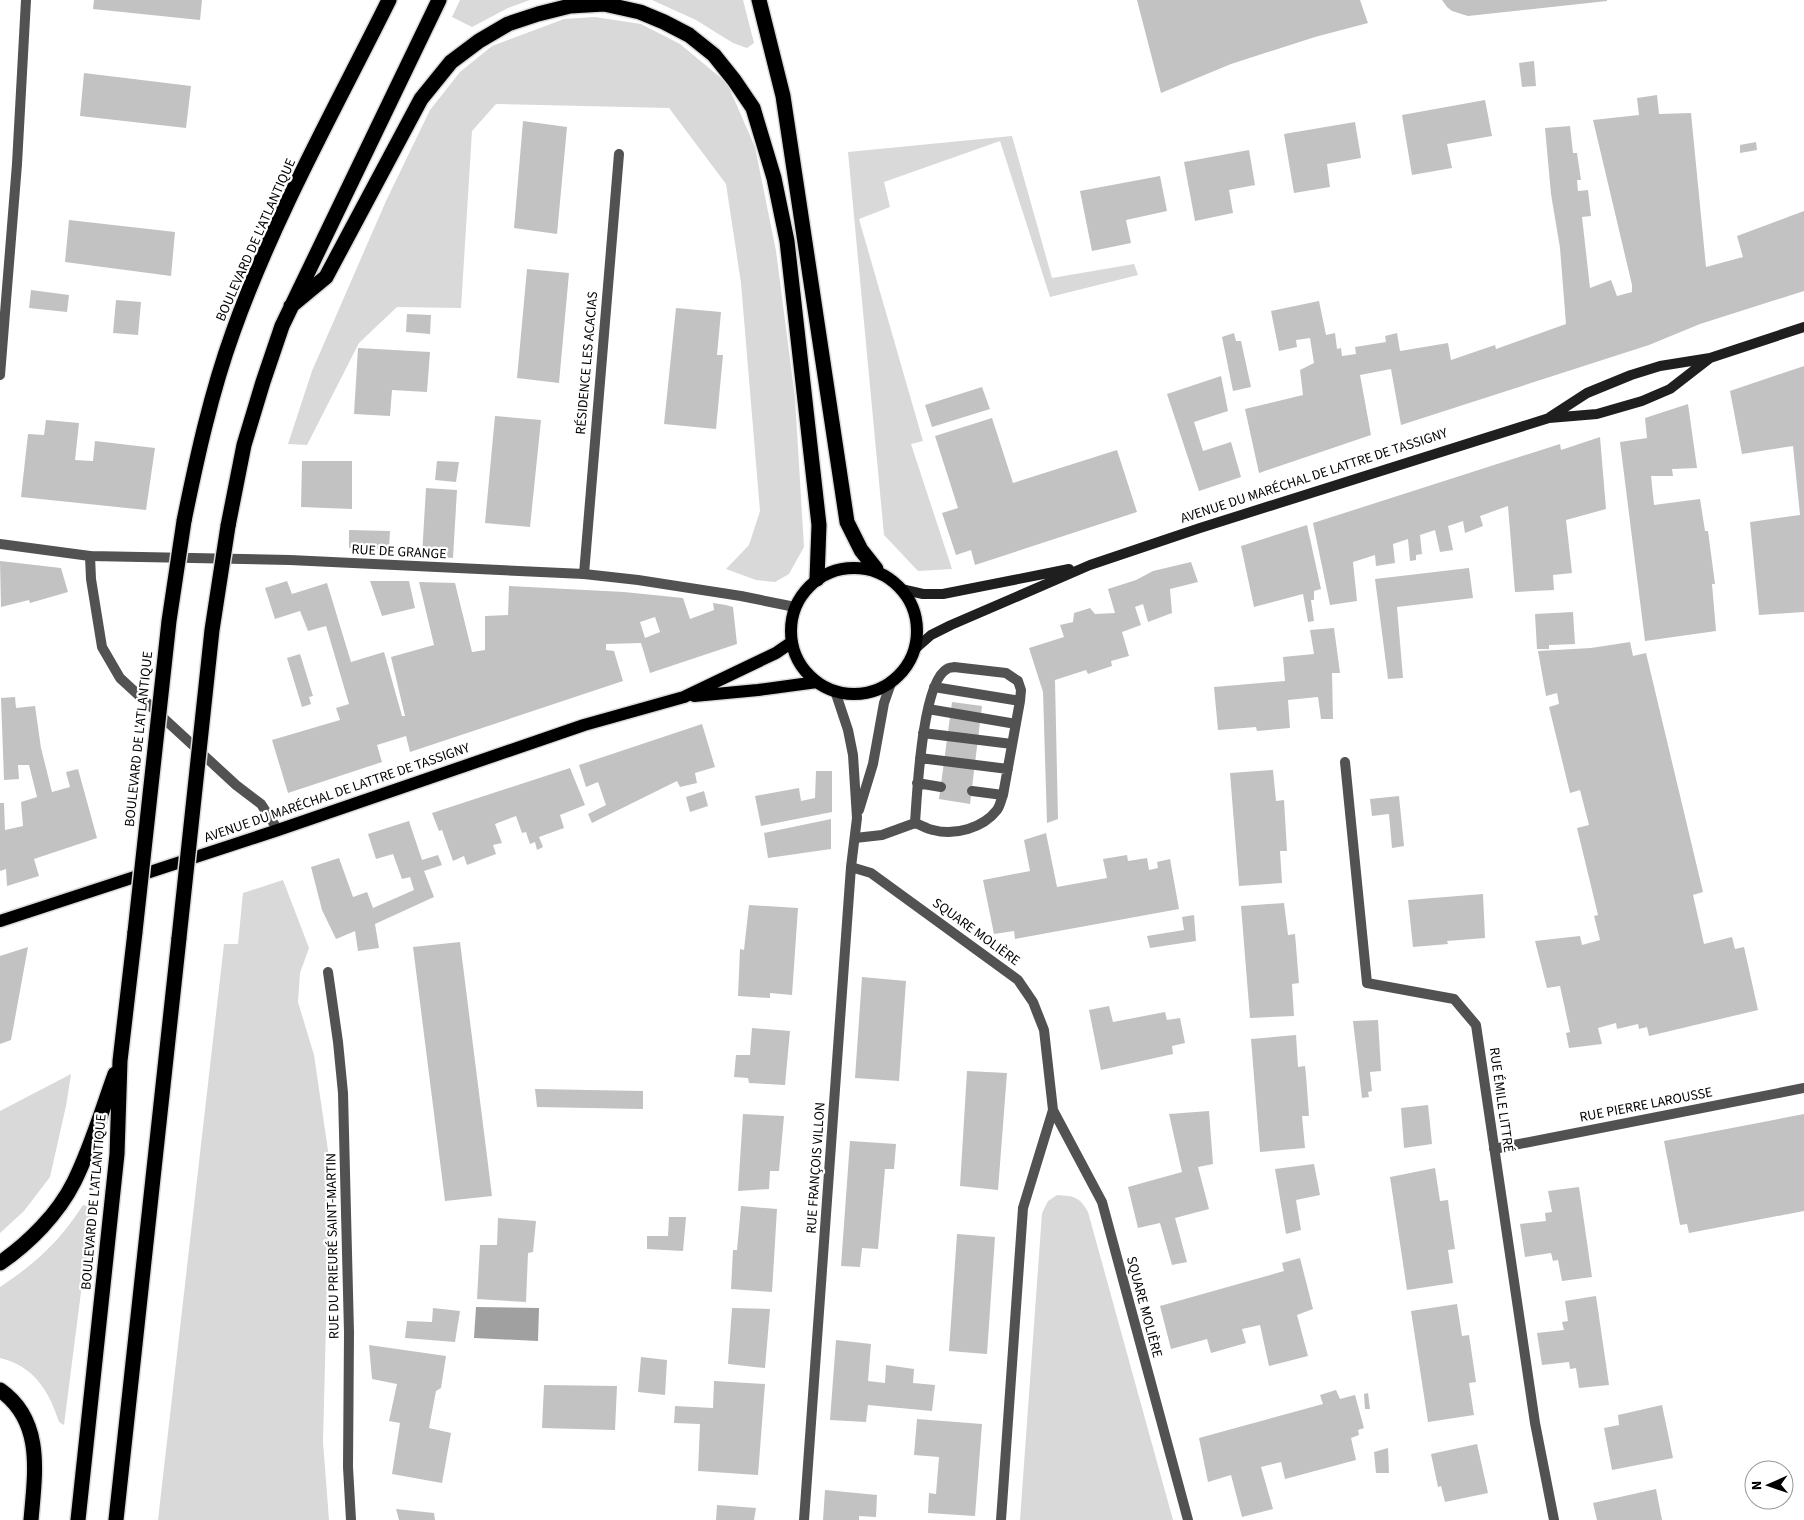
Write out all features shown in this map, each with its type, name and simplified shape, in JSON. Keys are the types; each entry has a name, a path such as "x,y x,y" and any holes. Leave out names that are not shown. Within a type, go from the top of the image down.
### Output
{"highway":[{"name":"BOULEVARD DE L'ATLANTIQUE","path":"78,1520 118,1154 120,1061 169,621 184,521 215,389 234,331 258,269 290,199 389,0"},
{"path":"116,1520 212,630 228,526 244,445 263,382 291,306 439,0"},
{"path":"759,0 783,96 847,522 861,550 876,569"},
{"path":"291,306 326,277 421,99 451,62 479,41 508,24 570,6 604,4 640,12 664,22 689,35 714,55 734,80 753,108 774,178 787,241 819,525 817,579"},
{"path":"0,1263 37,1232 56,1211 74,1183 120,1061"},
{"path":"0,1390 26,1417 34,1445 35,1481 31,1520"}],"main road":[{"name":"AVENUE DU MARÉCHAL DE LATTRE DE TASSIGNY","path":"1549,418 1587,393 1631,375 1660,366 1710,358 1804,327"},
{"name":"AVENUE DU MARÉCHAL DE LATTRE DE TASSIGNY","path":"915,649 931,635 951,625 1090,565 1200,528 1549,418 1597,414 1642,401 1670,389 1710,358"},
{"name":"AVENUE DU MARÉCHAL DE LATTRE DE TASSIGNY","path":"902,588 923,594 943,594 1090,565"},
{"path":"846,567 876,569 902,588 910,602 916,616 918,633 915,649 909,662 891,683 870,692 858,694 835,691 817,682 800,664 792,642 791,624 795,608 805,591 817,579 832,571 846,567"},
{"name":"AVENUE DU MARÉCHAL DE LATTRE DE TASSIGNY","path":"0,921 278,830 584,725 684,697 776,653 792,642"},
{"name":"AVENUE DU MARÉCHAL DE LATTRE DE TASSIGNY","path":"684,697 817,682"}],"street":[{"path":"0,374 17,164 26,0"},
{"name":"RÉSIDENCE LES ACACIAS","path":"584,574 619,154"},
{"name":"RUE DE GRANGE","path":"0,544 90,556 290,560 584,574 638,580 731,595 795,608"},
{"path":"90,556 91,579 102,646 120,678 236,785 261,804 278,830"},
{"path":"855,838 882,835 915,823 934,831 951,833 967,830 992,816 998,808 1003,795 1008,770 1020,701 1021,690 1018,680 1006,673 954,667 946,668 940,675 934,687 923,733 917,783 915,823"},
{"name":"RUE FRANÇOIS VILLON","path":"857,818 873,764 884,703 891,683"},
{"path":"934,687 1020,701"},
{"name":"RUE FRANÇOIS VILLON","path":"804,1520 857,818 853,755 848,730 835,691"},
{"path":"928,709 1016,724"},
{"path":"923,733 1012,744"},
{"path":"920,758 1008,770"},
{"name":"RUE ÉMILE LITTRÉ","path":"1345,762 1367,983 1454,1000 1476,1025 1533,1413 1554,1520"},
{"path":"917,783 941,787"},
{"path":"972,791 1003,795"},
{"name":"SQUARE MOLIÈRE","path":"852,867 871,873 1018,980 1033,1002 1044,1030 1053,1110 1102,1202 1188,1520"},
{"name":"RUE DU PRIEURÉ SAINT-MARTIN","path":"328,972 343,1093 349,1332 348,1467 351,1520"},
{"name":"RUE PIERRE LAROUSSE","path":"1494,1149 1804,1088"},
{"name":"SQUARE MOLIÈRE","path":"1001,1520 1024,1208 1053,1110"}],"shaded area":[{"path":"460,0 530,0 508,8 472,27 452,17"},
{"path":"652,0 743,0 754,43 747,48 733,43 696,20"},
{"path":"595,17 641,24 680,44 727,83 755,147 776,251 795,398 804,547 789,574 775,582 756,580 726,569 749,545 760,511 741,283 726,184 669,108 496,104 472,131 461,308 397,307 359,343 307,445 288,444 312,371 386,201 430,110 460,72 492,46 564,19"},
{"path":"1012,136 1052,278 1134,264 1138,275 1050,297 1000,141 884,182 890,207 859,219 923,441 911,444 952,569 918,571 884,535 848,152"},
{"path":"283,880 309,948 300,973 298,1002 314,1055 330,1164 323,1442 329,1520 158,1520 224,944 238,944 243,893"},
{"path":"71,1074 50,1177 24,1211 0,1233 0,1111"},
{"path":"1057,1195 1076,1198 1088,1212 1173,1520 1020,1520 1042,1213 1048,1201"},
{"path":"83,1205 96,1209 81,1292 64,1425 59,1422 45,1390 38,1381 22,1367 0,1358 0,1287 46,1251 65,1230"},
{"path":"476,1307 539,1308 538,1341 474,1338"}],"building":[{"path":"94,0 202,0 200,20 93,9"},
{"path":"1137,0 1360,0 1368,23 1315,37 1231,64 1161,93"},
{"path":"1442,0 1607,1 1468,16 1452,11"},
{"path":"1534,61 1536,86 1522,87 1519,63"},
{"path":"84,73 191,86 186,128 80,116"},
{"path":"1657,95 1659,114 1691,113 1706,267 1743,257 1737,236 1804,211 1804,291 1700,324 1649,345 1401,425 1391,369 1360,375 1371,435 1259,473 1245,409 1303,395 1300,370 1314,363 1310,338 1296,340 1297,347 1279,351 1271,311 1319,301 1326,335 1335,333 1337,349 1341,348 1342,356 1356,354 1355,347 1386,342 1385,336 1397,333 1400,351 1448,343 1451,360 1495,345 1496,349 1566,324 1560,248 1551,194 1545,128 1570,126 1573,153 1577,153 1581,180 1577,180 1578,191 1588,190 1591,216 1582,217 1590,288 1611,280 1617,296 1632,292 1632,285 1593,120 1639,115 1637,98"},
{"path":"1485,100 1492,136 1447,144 1452,168 1412,175 1402,115"},
{"path":"523,121 567,127 557,234 514,228"},
{"path":"1355,122 1361,158 1327,164 1330,187 1294,193 1284,134"},
{"path":"1756,142 1757,150 1740,153 1740,145"},
{"path":"1249,150 1255,185 1229,190 1233,213 1195,221 1184,162"},
{"path":"1160,176 1167,211 1126,220 1131,243 1092,251 1080,191"},
{"path":"69,220 175,232 171,276 65,262"},
{"path":"527,269 569,273 559,383 517,378"},
{"path":"31,290 69,295 67,312 29,308"},
{"path":"116,300 141,302 138,335 113,333"},
{"path":"676,308 721,312 717,355 723,355 716,429 664,424"},
{"path":"407,314 431,315 430,334 406,332"},
{"path":"1234,333 1236,341 1241,341 1251,387 1233,391 1222,337"},
{"path":"358,348 430,352 427,392 392,390 390,416 354,414"},
{"path":"1804,366 1804,612 1759,615 1750,522 1800,515 1793,446 1742,454 1730,391"},
{"path":"1221,376 1228,411 1194,422 1203,451 1231,442 1241,477 1199,491 1167,394"},
{"path":"982,387 990,409 932,427 925,405"},
{"path":"1688,404 1697,468 1672,469 1673,476 1651,476 1654,505 1700,499 1705,531 1708,531 1715,584 1712,584 1716,631 1645,641 1620,442 1647,438 1645,418"},
{"path":"495,416 541,420 530,527 485,523"},
{"path":"992,418 1013,483 1117,450 1137,512 975,565 971,550 956,555 942,513 958,508 935,436"},
{"path":"46,420 79,423 75,460 93,461 95,441 155,448 146,510 21,497 28,434 44,435"},
{"path":"1600,437 1606,509 1566,520 1572,573 1553,575 1554,590 1515,592 1508,506 1480,516 1483,526 1465,533 1463,521 1448,526 1453,550 1440,552 1435,530 1420,535 1422,554 1416,555 1416,560 1410,561 1408,539 1393,544 1395,563 1376,566 1375,555 1353,562 1357,601 1330,605 1313,523 1560,444 1561,450"},
{"path":"302,461 352,461 352,509 301,507"},
{"path":"437,461 459,462 456,482 435,480"},
{"path":"426,488 457,490 453,558 422,556"},
{"path":"1307,525 1321,589 1314,591 1314,600 1311,600 1314,621 1308,622 1303,594 1254,607 1241,546"},
{"path":"349,530 390,531 389,549 349,548"},
{"path":"0,561 61,568 68,592 30,603 29,600 1,607"},
{"path":"1191,562 1198,582 1170,589 1172,613 1148,622 1143,604 1135,607 1141,625 1122,632 1129,656 1111,661 1112,666 1088,674 1086,670 1055,680 1058,819 1047,823 1043,692 1029,648 1064,637 1060,625 1073,622 1074,613 1090,608 1095,614 1115,613 1108,589 1136,580 1153,571"},
{"path":"1469,568 1473,598 1397,607 1403,678 1388,679 1375,579"},
{"path":"287,581 292,594 327,583 351,662 384,652 402,716 405,716 391,657 434,645 419,582 455,583 472,652 485,650 485,616 508,615 509,586 624,592 683,598 690,619 714,610 713,603 726,605 733,607 737,644 650,673 641,643 606,644 606,650 614,651 623,681 410,752 406,736 377,745 382,762 288,793 272,740 340,720 336,708 349,704 326,626 308,631 300,611 275,619 265,588","holes":["655,617 660,632 645,638 640,622"]},
{"path":"370,581 409,581 415,608 382,616"},
{"path":"1573,612 1575,644 1549,645 1549,649 1537,649 1535,614"},
{"path":"1334,628 1340,673 1332,673 1333,719 1321,719 1318,697 1288,700 1290,728 1257,731 1256,727 1218,730 1214,687 1285,681 1283,657 1314,654 1310,630"},
{"path":"1630,642 1633,656 1646,653 1703,892 1693,895 1704,944 1732,937 1735,949 1744,947 1758,1010 1649,1036 1647,1027 1639,1029 1638,1024 1617,1029 1616,1023 1598,1028 1602,1044 1569,1048 1566,1033 1570,1032 1560,986 1547,988 1535,941 1580,936 1582,945 1600,940 1594,916 1598,915 1577,828 1589,825 1580,790 1570,793 1549,707 1559,704 1557,693 1546,696 1538,651 1591,648"},
{"path":"300,654 313,696 309,697 311,704 302,707 287,658"},
{"path":"15,697 16,708 35,706 41,748 52,792 70,787 66,772 78,769 97,838 34,859 39,876 7,886 6,869 0,871 0,803 4,803 5,830 23,826 21,802 37,797 29,765 18,765 19,779 4,780 1,698"},
{"path":"952,702 982,706 970,804 939,799"},
{"path":"702,724 715,767 695,773 697,783 680,787 677,781 592,823 588,814 606,805 598,782 586,787 579,765"},
{"path":"570,768 585,805 560,815 564,828 539,837 543,847 537,850 535,842 530,844 526,832 522,833 516,816 495,824 502,843 493,845 496,854 467,865 464,856 453,861 442,830 439,831 432,813"},
{"path":"1273,770 1276,801 1284,800 1287,851 1280,851 1282,883 1239,886 1230,773"},
{"path":"816,771 832,771 832,812 761,826 755,796 799,788 801,801 815,798"},
{"path":"704,791 708,806 690,812 686,797"},
{"path":"1399,796 1404,846 1392,848 1389,814 1372,816 1370,799"},
{"path":"831,819 831,849 768,858 764,833"},
{"path":"409,821 422,860 438,855 442,865 424,871 434,897 375,924 379,948 358,951 355,931 336,939 322,910 311,867 339,858 353,897 367,892 373,908 414,890 410,877 402,879 393,854 376,859 368,834"},
{"path":"1046,833 1057,887 1107,878 1103,859 1127,855 1128,861 1147,858 1149,870 1158,868 1157,862 1170,859 1179,909 1015,939 1014,931 994,934 983,880 1030,871 1024,840"},
{"path":"1483,894 1485,938 1447,941 1448,944 1413,947 1408,900"},
{"path":"1284,903 1288,935 1295,934 1299,983 1292,984 1294,1016 1250,1018 1241,906"},
{"path":"749,905 798,908 792,995 770,993 770,998 738,996 740,949 744,950"},
{"path":"1194,915 1196,941 1150,948 1147,936 1184,930 1182,917"},
{"path":"460,942 492,1196 445,1201 413,947"},
{"path":"28,947 11,1040 0,1044 0,956"},
{"path":"862,977 906,981 899,1081 855,1078"},
{"path":"1109,1006 1113,1022 1165,1012 1167,1020 1180,1018 1185,1043 1172,1046 1173,1054 1101,1070 1089,1010"},
{"path":"1378,1020 1381,1071 1370,1072 1372,1091 1368,1092 1369,1097 1362,1098 1353,1021"},
{"path":"752,1028 790,1031 785,1085 749,1083 748,1078 734,1077 736,1055 750,1055"},
{"path":"1296,1035 1298,1067 1305,1066 1306,1075 1309,1116 1302,1116 1305,1148 1260,1152 1251,1039"},
{"path":"967,1071 1007,1073 998,1190 960,1186"},
{"path":"535,1089 643,1091 643,1109 537,1107"},
{"path":"1428,1105 1432,1144 1404,1148 1401,1108"},
{"path":"1209,1111 1213,1164 1198,1167 1209,1209 1175,1218 1187,1262 1172,1265 1160,1223 1138,1228 1128,1187 1182,1172 1169,1114"},
{"path":"743,1114 784,1116 779,1171 770,1171 769,1189 738,1191"},
{"path":"1804,1114 1804,1211 1689,1233 1687,1224 1680,1225 1664,1141"},
{"path":"850,1141 896,1144 894,1169 885,1169 878,1249 862,1248 860,1267 841,1266"},
{"path":"1314,1164 1320,1195 1296,1200 1301,1230 1286,1234 1275,1169"},
{"path":"1435,1168 1440,1201 1448,1200 1455,1249 1448,1250 1453,1283 1407,1290 1390,1177"},
{"path":"1579,1187 1592,1277 1562,1281 1558,1260 1553,1261 1551,1253 1525,1257 1520,1224 1546,1221 1545,1213 1552,1212 1548,1191"},
{"path":"741,1206 777,1209 772,1292 731,1289 733,1250 737,1250"},
{"path":"669,1217 686,1217 683,1251 647,1249 647,1236 668,1236"},
{"path":"498,1218 536,1221 533,1252 528,1253 526,1302 477,1299 480,1245 497,1245"},
{"path":"957,1234 995,1237 987,1354 949,1351"},
{"path":"1300,1258 1313,1309 1297,1315 1308,1356 1269,1366 1260,1325 1242,1329 1246,1343 1211,1353 1207,1339 1171,1349 1160,1306 1284,1271 1282,1263"},
{"path":"1596,1296 1609,1385 1579,1388 1576,1368 1570,1369 1569,1362 1542,1365 1537,1333 1564,1330 1562,1322 1568,1321 1565,1301"},
{"path":"1457,1304 1462,1336 1469,1335 1476,1382 1469,1383 1474,1415 1428,1422 1411,1311"},
{"path":"433,1308 460,1311 455,1342 405,1338 407,1321 432,1322"},
{"path":"732,1308 770,1309 765,1368 728,1364"},
{"path":"836,1340 871,1344 868,1381 885,1383 886,1365 914,1369 913,1383 935,1385 932,1411 868,1405 866,1422 830,1420"},
{"path":"369,1345 446,1356 441,1388 436,1391 429,1428 451,1433 442,1483 392,1474 400,1423 389,1421 397,1384 372,1379"},
{"path":"641,1357 667,1360 665,1395 638,1392"},
{"path":"714,1381 765,1384 758,1475 698,1471 700,1424 674,1423 675,1406 713,1408"},
{"path":"544,1385 617,1386 615,1430 542,1428"},
{"path":"1336,1390 1340,1399 1355,1395 1364,1428 1358,1430 1359,1435 1351,1438 1356,1460 1285,1479 1281,1462 1261,1467 1273,1509 1242,1517 1231,1475 1208,1482 1199,1438 1323,1404 1320,1395"},
{"path":"1368,1393 1370,1409 1365,1409 1364,1394"},
{"path":"1662,1405 1673,1458 1612,1470 1604,1428 1619,1425 1618,1415"},
{"path":"917,1419 982,1424 975,1516 928,1513 929,1493 936,1494 939,1457 914,1455"},
{"path":"1477,1444 1488,1493 1445,1502 1441,1486 1438,1487 1431,1454"},
{"path":"1388,1448 1389,1473 1376,1473 1374,1452"},
{"path":"1656,1489 1662,1520 1597,1520 1593,1503"},
{"path":"825,1490 877,1495 876,1517 859,1516 859,1520 823,1520"},
{"path":"717,1505 756,1508 754,1520 716,1520"},
{"path":"396,1509 434,1513 435,1520 399,1520"}]}
